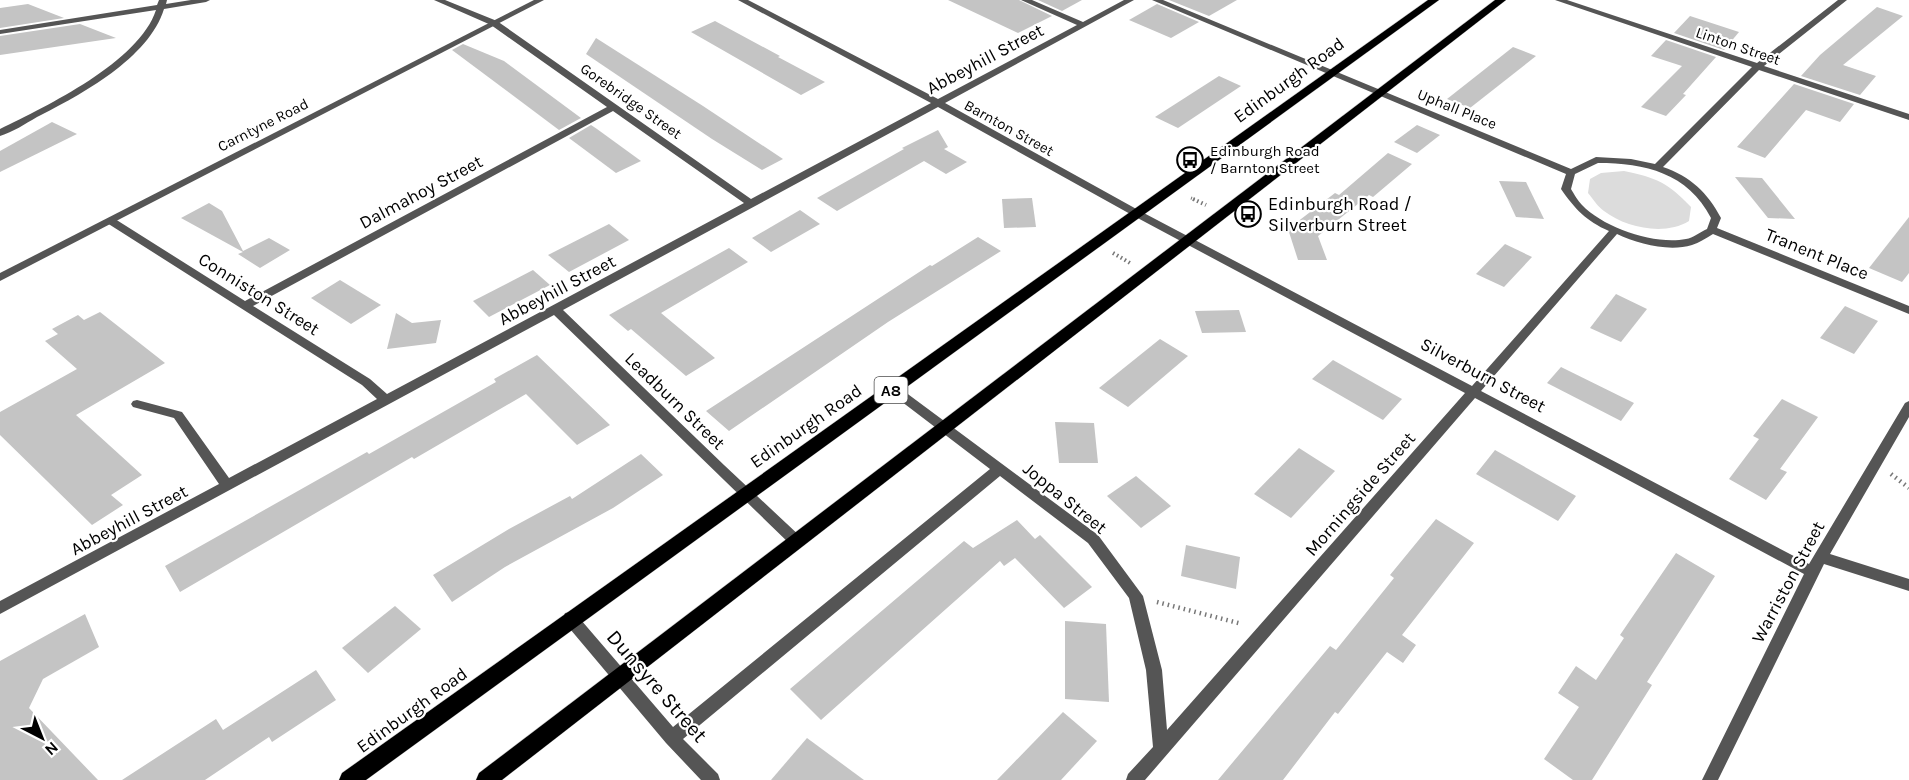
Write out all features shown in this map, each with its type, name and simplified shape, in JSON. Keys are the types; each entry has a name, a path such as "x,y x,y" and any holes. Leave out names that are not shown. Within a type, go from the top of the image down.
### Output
{"main road":[{"name":"Edinburgh Road","path":"349,780 570,618 1434,0"},
{"path":"486,780 1501,0"}],"street":[{"path":"0,32 162,4 206,0"},
{"name":"Gorebridge Street","path":"438,0 494,23 751,204"},
{"name":"Carntyne Road","path":"0,277 540,0"},
{"name":"Barnton Street","path":"742,0 1136,213"},
{"path":"1025,0 1083,26"},
{"name":"Abbeyhill Street","path":"0,608 1130,0"},
{"name":"Uphall Place","path":"1156,0 1570,172"},
{"name":"Linton Street","path":"1559,0 1909,117"},
{"path":"1656,168 1757,67 1843,0"},
{"path":"0,133 56,105 112,66 152,28 162,4"},
{"name":"Dalmahoy Street","path":"244,306 614,107"},
{"path":"1614,160 1656,168 1689,184 1711,204 1716,218 1712,230 1701,238 1672,243 1638,239 1614,231 1577,208 1567,194 1565,182 1570,172 1588,162 1614,160"},
{"name":"Silverburn Street","path":"1136,213 1812,572"},
{"name":"Conniston Street","path":"111,220 366,382 386,400"},
{"name":"Tranent Place","path":"1712,230 1909,310"},
{"name":"Morningside Street","path":"1134,780 1614,231"},
{"name":"Leadburn Street","path":"555,309 797,542"},
{"name":"Joppa Street","path":"893,389 1093,539 1136,596 1154,670 1161,749"},
{"path":"137,404 178,415 227,486"},
{"name":"Warriston Street","path":"1710,780 1812,572 1909,406"},
{"path":"672,738 999,469"},
{"path":"1820,557 1909,585"},
{"name":"Dunsyre Street","path":"570,618 672,738 712,780"}],"path":[{"path":"1171,188 1222,214"},
{"path":"1095,243 1146,272"},
{"path":"1136,596 1265,630"}],"shaded area":[{"path":"1624,171 1645,176 1668,186 1691,207 1689,221 1669,228 1646,228 1623,222 1602,209 1588,193 1590,179 1601,173"}],"building":[{"path":"948,0 1019,0 1052,16 1018,33"},
{"path":"1038,0 1082,0 1062,11"},
{"path":"1169,0 1237,0 1209,16"},
{"path":"28,4 64,18 0,28 0,8"},
{"path":"1157,4 1199,22 1171,38 1129,20"},
{"path":"1877,7 1903,16 1843,65 1876,76 1860,95 1801,76 1820,55"},
{"path":"1690,16 1739,32 1724,50 1674,33"},
{"path":"715,21 825,82 801,95 691,32"},
{"path":"80,24 116,38 0,55 0,36"},
{"path":"596,38 783,159 762,170 712,139 586,54"},
{"path":"1666,40 1716,57 1666,116 1641,107 1682,66 1651,56"},
{"path":"463,44 504,61 581,118 559,130 452,50"},
{"path":"1513,47 1536,56 1470,108 1447,99"},
{"path":"1219,76 1241,86 1178,128 1155,117"},
{"path":"1794,84 1854,104 1840,122 1806,110 1765,158 1737,147"},
{"path":"52,122 77,134 0,172 0,151"},
{"path":"591,125 641,161 616,173 569,138"},
{"path":"1417,125 1440,135 1417,153 1394,142"},
{"path":"938,130 948,147 944,149 967,162 946,174 924,161 837,211 817,198 904,149 902,148"},
{"path":"1388,153 1412,164 1373,197 1369,195 1318,236 1327,260 1298,260 1288,229 1335,193 1339,195"},
{"path":"1735,177 1762,178 1795,219 1768,218"},
{"path":"1499,181 1526,182 1544,219 1516,217"},
{"path":"1032,198 1036,227 1004,228 1002,199"},
{"path":"209,203 222,211 243,251 269,238 290,250 260,268 238,254 243,252 181,218"},
{"path":"800,210 820,224 771,252 752,238"},
{"path":"1909,217 1909,273 1902,282 1869,268"},
{"path":"609,224 629,240 569,272 548,255"},
{"path":"978,237 1001,251 888,322 729,431 706,411 930,265 932,266"},
{"path":"1505,244 1532,257 1504,287 1476,274"},
{"path":"729,248 748,262 661,313 715,358 686,376 631,329 628,331 609,315"},
{"path":"533,270 550,285 489,317 473,301"},
{"path":"340,280 381,305 351,324 311,298"},
{"path":"1616,294 1647,309 1621,342 1590,328"},
{"path":"1845,306 1878,321 1854,354 1820,338"},
{"path":"1239,310 1246,332 1202,333 1195,311"},
{"path":"100,312 165,363 76,415 142,475 111,495 123,505 92,525 0,435 0,412 77,369 45,341 58,334 52,329 78,315 84,320"},
{"path":"396,313 412,323 441,320 436,343 387,349"},
{"path":"1160,339 1188,356 1128,407 1099,388"},
{"path":"537,355 610,425 577,445 526,394 414,459 412,457 180,592 165,566 496,382 494,379"},
{"path":"1333,360 1402,399 1383,420 1312,379"},
{"path":"1561,367 1634,403 1621,421 1547,383"},
{"path":"1782,399 1818,417 1780,469 1787,472 1766,500 1729,479 1759,439 1753,436"},
{"path":"1055,422 1094,423 1098,463 1059,463"},
{"path":"1299,448 1335,471 1291,518 1254,494"},
{"path":"1495,450 1576,496 1558,521 1476,474"},
{"path":"641,454 663,475 613,508 505,567 452,602 433,575 509,529 570,496 572,499"},
{"path":"1136,476 1171,506 1141,528 1107,496"},
{"path":"1436,519 1474,543 1402,635 1416,645 1403,663 1387,652 1338,714 1335,712 1283,780 1218,780 1330,646 1336,650 1394,578 1390,575"},
{"path":"1017,520 1035,539 1040,535 1092,587 1064,608 1015,558 1004,566 1000,561 821,720 790,689 964,541 973,548"},
{"path":"1186,545 1240,557 1236,589 1181,576"},
{"path":"1676,553 1715,576 1647,682 1652,685 1592,780 1573,780 1544,759 1579,707 1558,693 1576,666 1596,680 1624,638 1620,635"},
{"path":"395,606 421,629 368,673 342,648"},
{"path":"85,614 99,647 43,679 29,708 98,780 0,780 0,661"},
{"path":"1065,621 1106,624 1109,702 1065,699"},
{"path":"316,670 336,700 272,742 269,737 205,780 122,780 216,719 223,730"},
{"path":"1063,712 1097,741 1061,780 997,780"},
{"path":"807,738 864,780 771,780"}],"place":[{"name":"Edinburgh Road / Barnton Street","path":"1190,160"},
{"name":"Edinburgh Road / Silverburn Street","path":"1248,214"}]}
